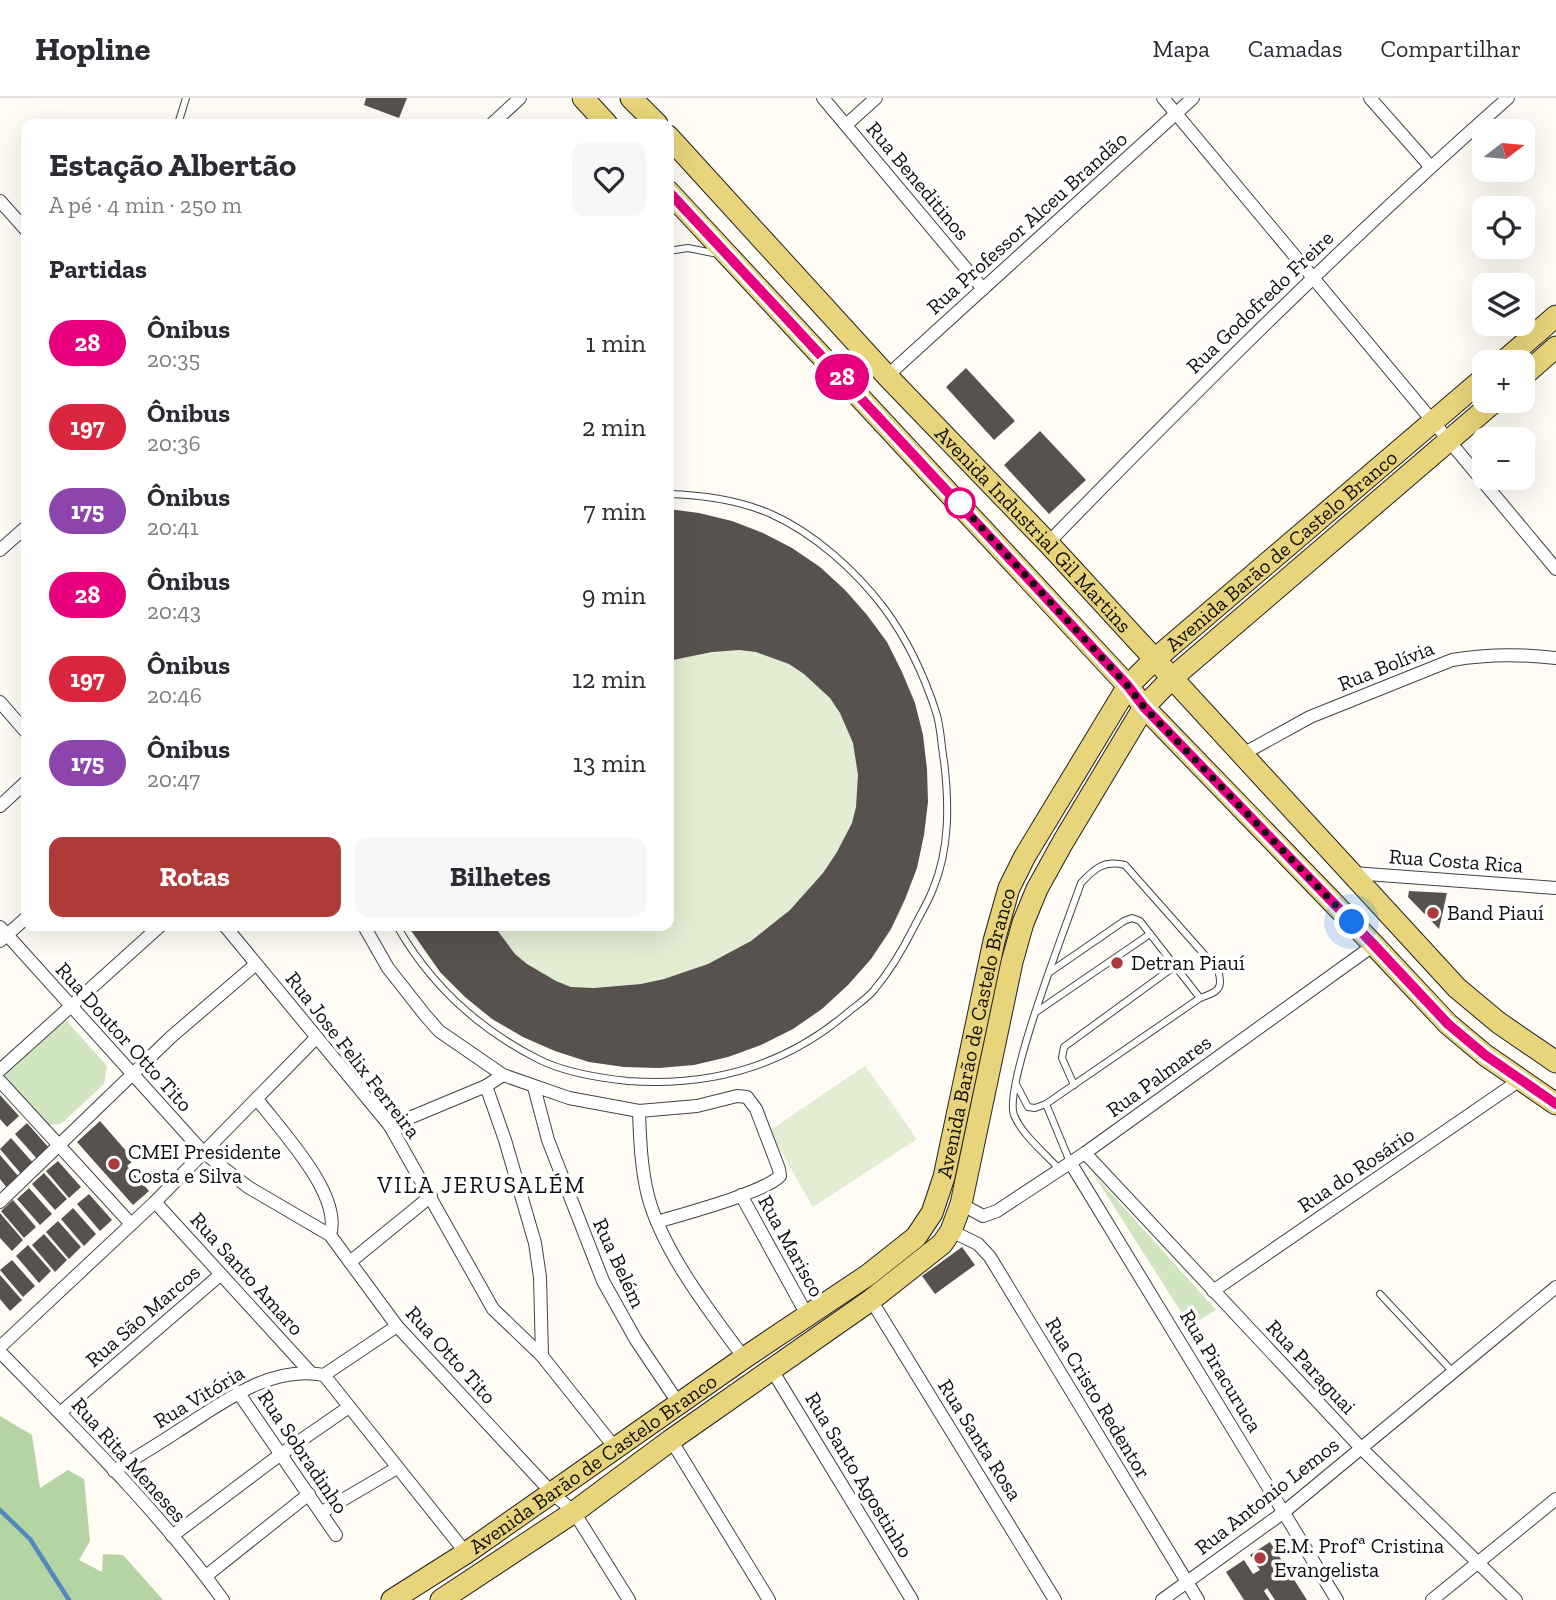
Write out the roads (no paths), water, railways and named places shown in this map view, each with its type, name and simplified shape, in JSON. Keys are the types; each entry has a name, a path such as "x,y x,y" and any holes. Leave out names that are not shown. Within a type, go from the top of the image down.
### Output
{"main road":[{"path":"583,98 598,119"},
{"path":"631,98 652,119"},
{"name":"Avenida Industrial Gil Martins","path":"674,143 887,376 1048,543 1472,1002 1556,1062"},
{"name":"Avenida Industrial Gil Martins","path":"674,197 1128,686 1144,707 1448,1024 1520,1080 1556,1104"},
{"path":"1517,350 1556,316"},
{"path":"1535,366 1556,347"},
{"name":"Avenida Barão de Castelo Branco","path":"392,1600 554,1494 744,1358 868,1275 916,1237 932,1213 944,1177 994,941 1009,888 1025,856 1128,686 1154,660 1472,389"},
{"name":"Avenida Barão de Castelo Branco","path":"441,1600 574,1512 671,1440 871,1300 936,1250 951,1231 961,1204 1012,962 1023,923 1037,888 1062,842 1144,707 1171,679 1481,413"}],"street":[{"path":"497,119 520,98"},
{"name":"Rua Beneditinos","path":"823,98 984,289"},
{"path":"846,125 876,98"},
{"path":"1163,98 1556,569"},
{"name":"Rua Professor Alceu Brandão","path":"887,376 1193,98"},
{"path":"1370,98 1430,166"},
{"name":"Rua Godofredo Freire","path":"1048,543 1176,411 1314,277 1430,166 1508,98"},
{"path":"0,201 21,224"},
{"path":"0,550 21,531"},
{"name":"Rua Bolívia","path":"1241,755 1310,718 1452,660 1503,655 1556,658"},
{"path":"0,702 21,726"},
{"path":"0,806 21,787"},
{"name":"Rua Costa Rica","path":"1353,873 1556,888"},
{"path":"2,935 21,922"},
{"path":"0,1070 155,931"},
{"name":"Rua Jose Felix Ferreira","path":"229,931 390,1126 494,1309 542,1356 616,1449"},
{"path":"368,931 388,968 439,1031 503,1075 569,1098 639,1111 696,1106 737,1096 747,1097 756,1109 781,1174 775,1181 741,1195 657,1222"},
{"name":"Rua Doutor Otto Tito","path":"2,935 72,1007 203,1152 248,1187 330,1235"},
{"name":"Rua Palmares","path":"961,1204 981,1216 987,1216 1085,1153 1374,945"},
{"path":"0,1202 171,1037 256,964"},
{"path":"0,1350 155,1202 316,1038"},
{"path":"390,1126 486,1086 503,1075"},
{"name":"Rua do Rosário","path":"1213,1290 1520,1080"},
{"path":"0,1081 131,1224"},
{"path":"486,1086 505,1139 535,1243 540,1277 542,1356"},
{"name":"Rua Belém","path":"534,1087 556,1163 603,1281 636,1340 679,1404"},
{"path":"257,1099 319,1183 333,1216 334,1224 330,1235"},
{"path":"639,1111 644,1175 657,1222 692,1284 744,1358"},
{"name":"Rua Paraguai","path":"1085,1153 1361,1448 1516,1600"},
{"name":"Rua Piracuruca","path":"1065,1166 1337,1600"},
{"name":"Rua Marisco","path":"741,1195 807,1315"},
{"path":"350,1262 431,1196"},
{"name":"Rua Santo Amaro","path":"155,1202 310,1372"},
{"name":"Rua Cristo Redentor","path":"951,1231 978,1244 989,1257 1199,1600"},
{"name":"Rua Otto Tito","path":"330,1235 397,1326 574,1512 628,1600"},
{"name":"Rua São Marcos","path":"60,1413 220,1275"},
{"name":"Rua Antonio Lemos","path":"1162,1600 1284,1512 1556,1287"},
{"name":"Rua Santa Rosa","path":"871,1300 1055,1600"},
{"path":"324,1375 397,1326"},
{"name":"Rua Rita Meneses","path":"0,1350 172,1536 223,1600"},
{"name":"Rua Santo Agostinho","path":"772,1370 912,1600"},
{"path":"310,1372 324,1375 466,1553"},
{"name":"Rua Vitória","path":"114,1471 238,1392 270,1379 310,1372"},
{"name":"Rua Sobradinho","path":"238,1392 336,1535"},
{"path":"172,1536 349,1407"},
{"path":"671,1440 769,1600"},
{"path":"322,1512 397,1468"},
{"path":"206,1576 309,1494"},
{"path":"1432,1600 1556,1499"}],"lane":[{"path":"180,119 186,98"},
{"path":"674,250 688,248 729,256"},
{"path":"400,931 416,957 444,991 465,1010 541,1061 591,1076 652,1083 713,1079 773,1061 823,1033 873,991 905,944 933,888 945,850 948,792 937,715 904,635 865,583 819,544 771,514 731,501 674,494"},
{"path":"1016,1084 1028,1107 1035,1108 1046,1104 1200,998 1219,989 1222,981 1218,970 1125,864 1111,862 1097,866 1081,883 1035,1012 1016,1084 1012,1102 1014,1114 1021,1127 1065,1166"},
{"path":"1050,972 1132,918 1140,921 1200,998"},
{"path":"1035,1012 1150,934"},
{"path":"1074,1085 1062,1058 1064,1047 1175,966"},
{"path":"1046,1104 1065,1166"},
{"path":"1380,1294 1452,1371"}],"waterway":[{"path":"0,1510 30,1539 69,1600"}],"place":[{"name":"Band Piauí","path":"1433,913"},
{"name":"Detran Piauí","path":"1117,963"},
{"name":"CMEI Presidente Costa e Silva","path":"114,1164"},
{"name":"E.M. Profª Cristina Evangelista","path":"1260,1558"}],"district":[{"name":"VILA JERUSALÉM","path":"482,1185"}]}
